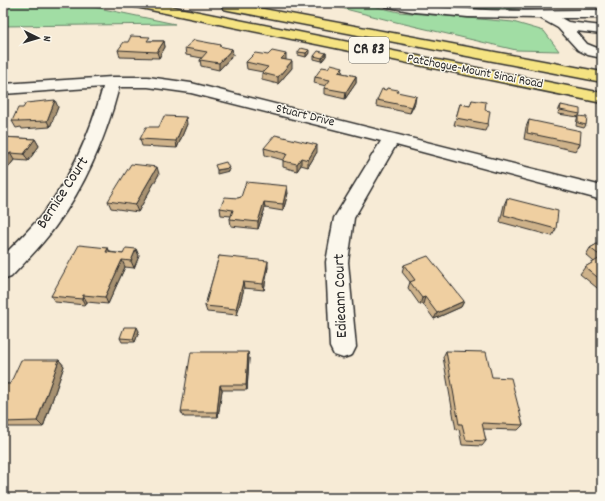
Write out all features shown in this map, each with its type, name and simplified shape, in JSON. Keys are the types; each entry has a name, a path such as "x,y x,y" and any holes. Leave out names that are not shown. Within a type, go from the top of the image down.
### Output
{"highway":[{"name":"Patchogue-Mount Sinai Road","path":"136,3 602,98"},
{"name":"Patchogue-Mount Sinai Road","path":"218,4 602,77"}],"street":[{"path":"389,3 440,12 472,14 601,14"},
{"path":"591,3 601,14"},
{"path":"539,14 564,26 579,45 586,50 602,54"},
{"path":"564,26 602,30"},
{"name":"Stuart Drive","path":"3,89 112,82 148,82 191,88 602,193"},
{"name":"Bernice Court","path":"3,271 48,221 80,173 105,113 112,82"},
{"name":"Edieann Court","path":"343,347 337,262 344,218 390,138"}],"green space":[{"path":"3,3 75,3 175,24 3,26"},
{"path":"322,3 360,3 399,12 513,22 544,31 559,51 516,50"},
{"path":"429,3 542,3 537,6 493,10"}],"building":[{"path":"131,36 150,37 147,41 164,41 157,52 118,50 124,42 128,42"},
{"path":"194,40 221,45 219,46 232,49 219,63 200,60 207,52 185,48"},
{"path":"301,48 309,50 306,53 298,52"},
{"path":"272,51 286,54 281,59 292,61 278,77 262,73 268,67 246,62 255,53 268,55"},
{"path":"318,51 326,53 322,58 314,56"},
{"path":"331,64 343,67 338,72 356,76 346,92 324,88 330,80 315,77 322,67 328,68"},
{"path":"387,88 416,96 412,107 377,100 382,89 386,90"},
{"path":"55,100 47,121 12,121 18,108 23,108 26,103"},
{"path":"472,100 486,102 485,110 490,111 488,124 456,118 460,104 470,106"},
{"path":"561,105 580,109 580,114 560,110"},
{"path":"164,116 186,117 176,141 140,139 146,127 159,127"},
{"path":"578,116 587,117 586,125 578,123"},
{"path":"529,120 581,131 580,144 527,133"},
{"path":"275,135 317,145 308,160 301,158 297,164 283,161 287,154 264,148"},
{"path":"3,137 35,139 24,154 10,153 3,162"},
{"path":"226,162 229,168 217,170 215,165"},
{"path":"131,164 157,167 135,205 108,201"},
{"path":"246,182 287,186 283,204 264,202 258,222 230,219 233,210 220,208 225,197 241,197"},
{"path":"507,198 558,211 556,229 504,215"},
{"path":"602,241 602,257 590,248"},
{"path":"79,245 108,248 106,252 123,254 126,248 136,249 131,261 122,260 105,297 83,295 82,299 51,296"},
{"path":"219,256 268,261 263,284 243,282 236,309 205,306"},
{"path":"428,256 464,301 437,313 425,297 422,298 410,282 415,280 404,265"},
{"path":"602,257 602,281 585,267"},
{"path":"124,327 137,327 133,339 120,338"},
{"path":"446,351 486,352 492,377 511,378 523,425 482,423 486,441 466,440 462,424 459,424"},
{"path":"191,352 248,352 246,385 220,385 217,412 181,412"},
{"path":"21,360 59,360 37,421 3,422 3,384 10,384"}]}
